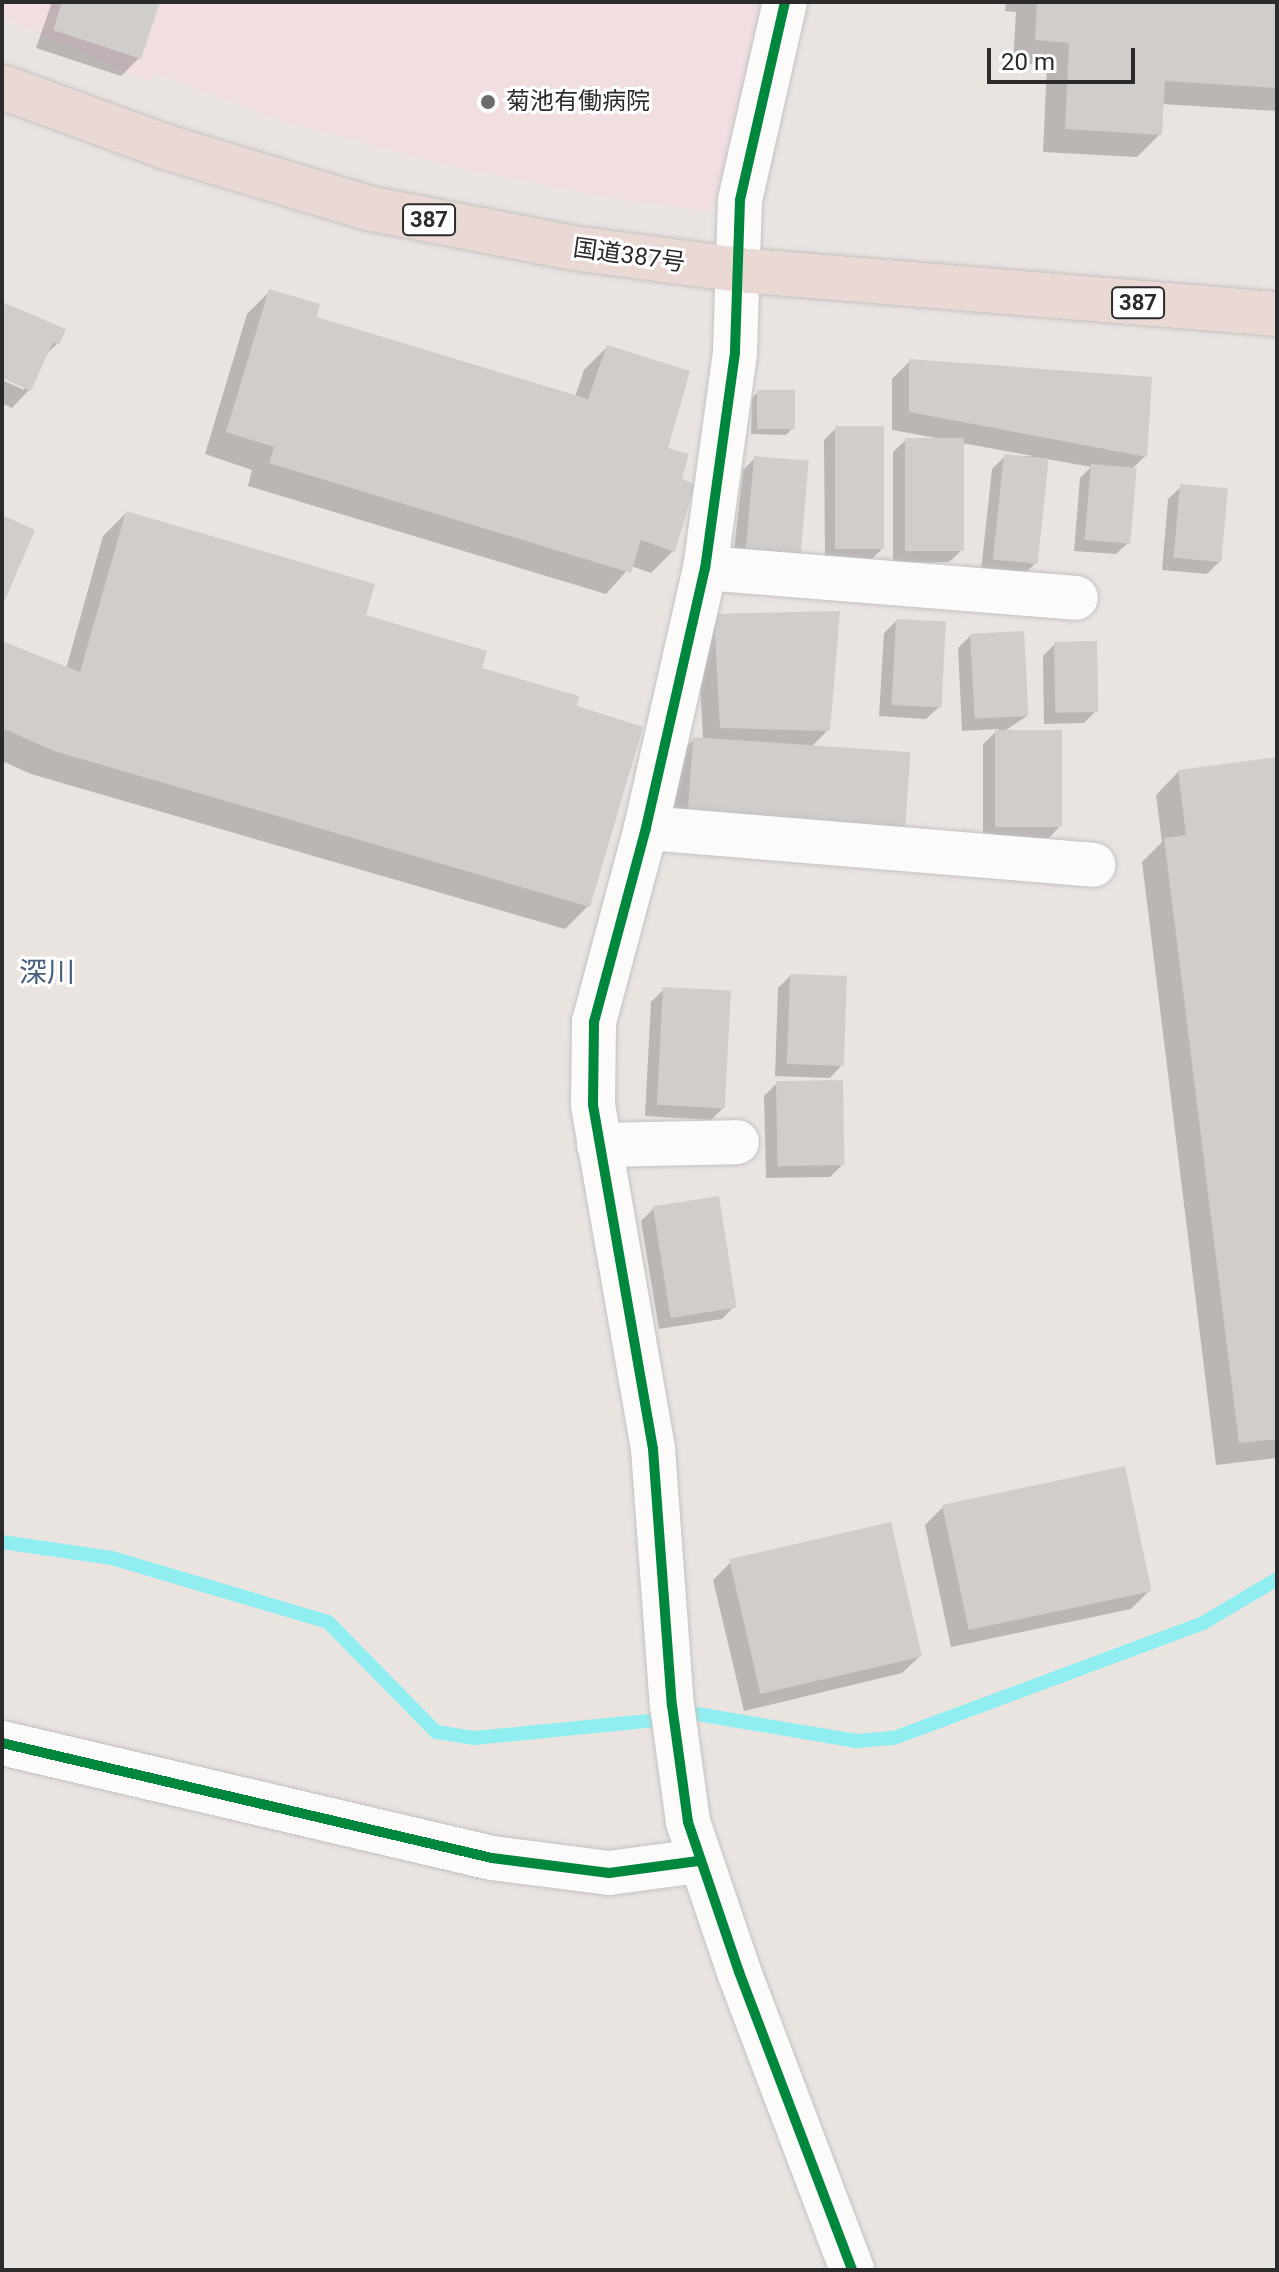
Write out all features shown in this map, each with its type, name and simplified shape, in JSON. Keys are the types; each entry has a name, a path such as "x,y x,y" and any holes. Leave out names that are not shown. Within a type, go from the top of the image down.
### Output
{"highway":[{"name":"国道387号","path":"2,87 166,147 368,208 573,248 739,270 1277,314"}],"street":[{"path":"785,2 740,200 735,353 705,568 646,828 594,1022 593,1105 653,1449 678,1766 698,1861 852,2270"},
{"path":"705,568 1076,598"},
{"path":"646,828 1093,865"},
{"path":"599,1145 737,1142"},
{"path":"2,1743 492,1858 609,1873 698,1861"}],"shaded area":[{"name":"菊池有働病院","path":"2,2 770,2 720,192 708,211 615,199 459,168 285,122 155,73 150,82 2,17"}],"building":[{"path":"62,2 160,2 141,59 53,30"},
{"path":"1037,2 1277,2 1277,88 1165,81 1162,135 1065,129 1069,43 1035,40"},
{"path":"269,289 320,304 317,317 588,399 607,345 690,371 668,448 689,454 682,479 695,484 675,552 641,540 631,573 269,463 274,447 226,432"},
{"path":"2,302 66,329 59,345 53,342 31,391 2,378"},
{"path":"909,359 1152,377 1147,457 909,412"},
{"path":"757,390 795,390 795,429 757,429"},
{"path":"835,426 884,426 884,549 835,549"},
{"path":"905,438 964,438 964,551 905,551"},
{"path":"1004,454 1049,459 1038,564 993,559"},
{"path":"754,456 809,461 801,553 746,549"},
{"path":"1091,464 1137,468 1130,544 1084,540"},
{"path":"1180,484 1228,488 1221,562 1174,558"},
{"path":"126,511 375,584 366,615 487,651 482,668 579,696 577,706 643,727 590,907 54,751 2,728 2,641 80,672"},
{"path":"2,515 35,530 2,607"},
{"path":"840,611 830,731 720,728 714,614"},
{"path":"896,619 946,622 941,707 891,705"},
{"path":"1024,631 1028,716 975,719 970,634"},
{"path":"1097,641 1098,712 1055,713 1054,642"},
{"path":"995,730 1062,730 1062,827 995,827"},
{"path":"693,737 910,752 905,827 688,812"},
{"path":"1277,757 1277,1439 1239,1443 1164,838 1186,835 1178,770"},
{"path":"790,974 847,976 844,1066 787,1064"},
{"path":"663,987 731,991 725,1108 657,1105"},
{"path":"843,1080 844,1165 777,1166 776,1081"},
{"path":"719,1196 737,1308 671,1318 653,1206"},
{"path":"1125,1466 1152,1591 969,1630 942,1505"},
{"path":"891,1522 922,1656 760,1694 729,1559"}],"waterway":[{"path":"2,1542 112,1558 328,1622 436,1732 474,1738 656,1720"},
{"path":"691,1713 857,1741 894,1738 1203,1623 1277,1579"}],"cycle path":[{"path":"785,2 740,200 735,353 705,568 646,828 594,1022 593,1105 653,1449 672,1705 688,1822 739,1972 852,2270"},
{"path":"2,1743 492,1858 609,1873 698,1861"}],"place":[{"name":"菊池有働病院","path":"488,102"}],"district":[{"name":"深川","path":"47,973"}]}
